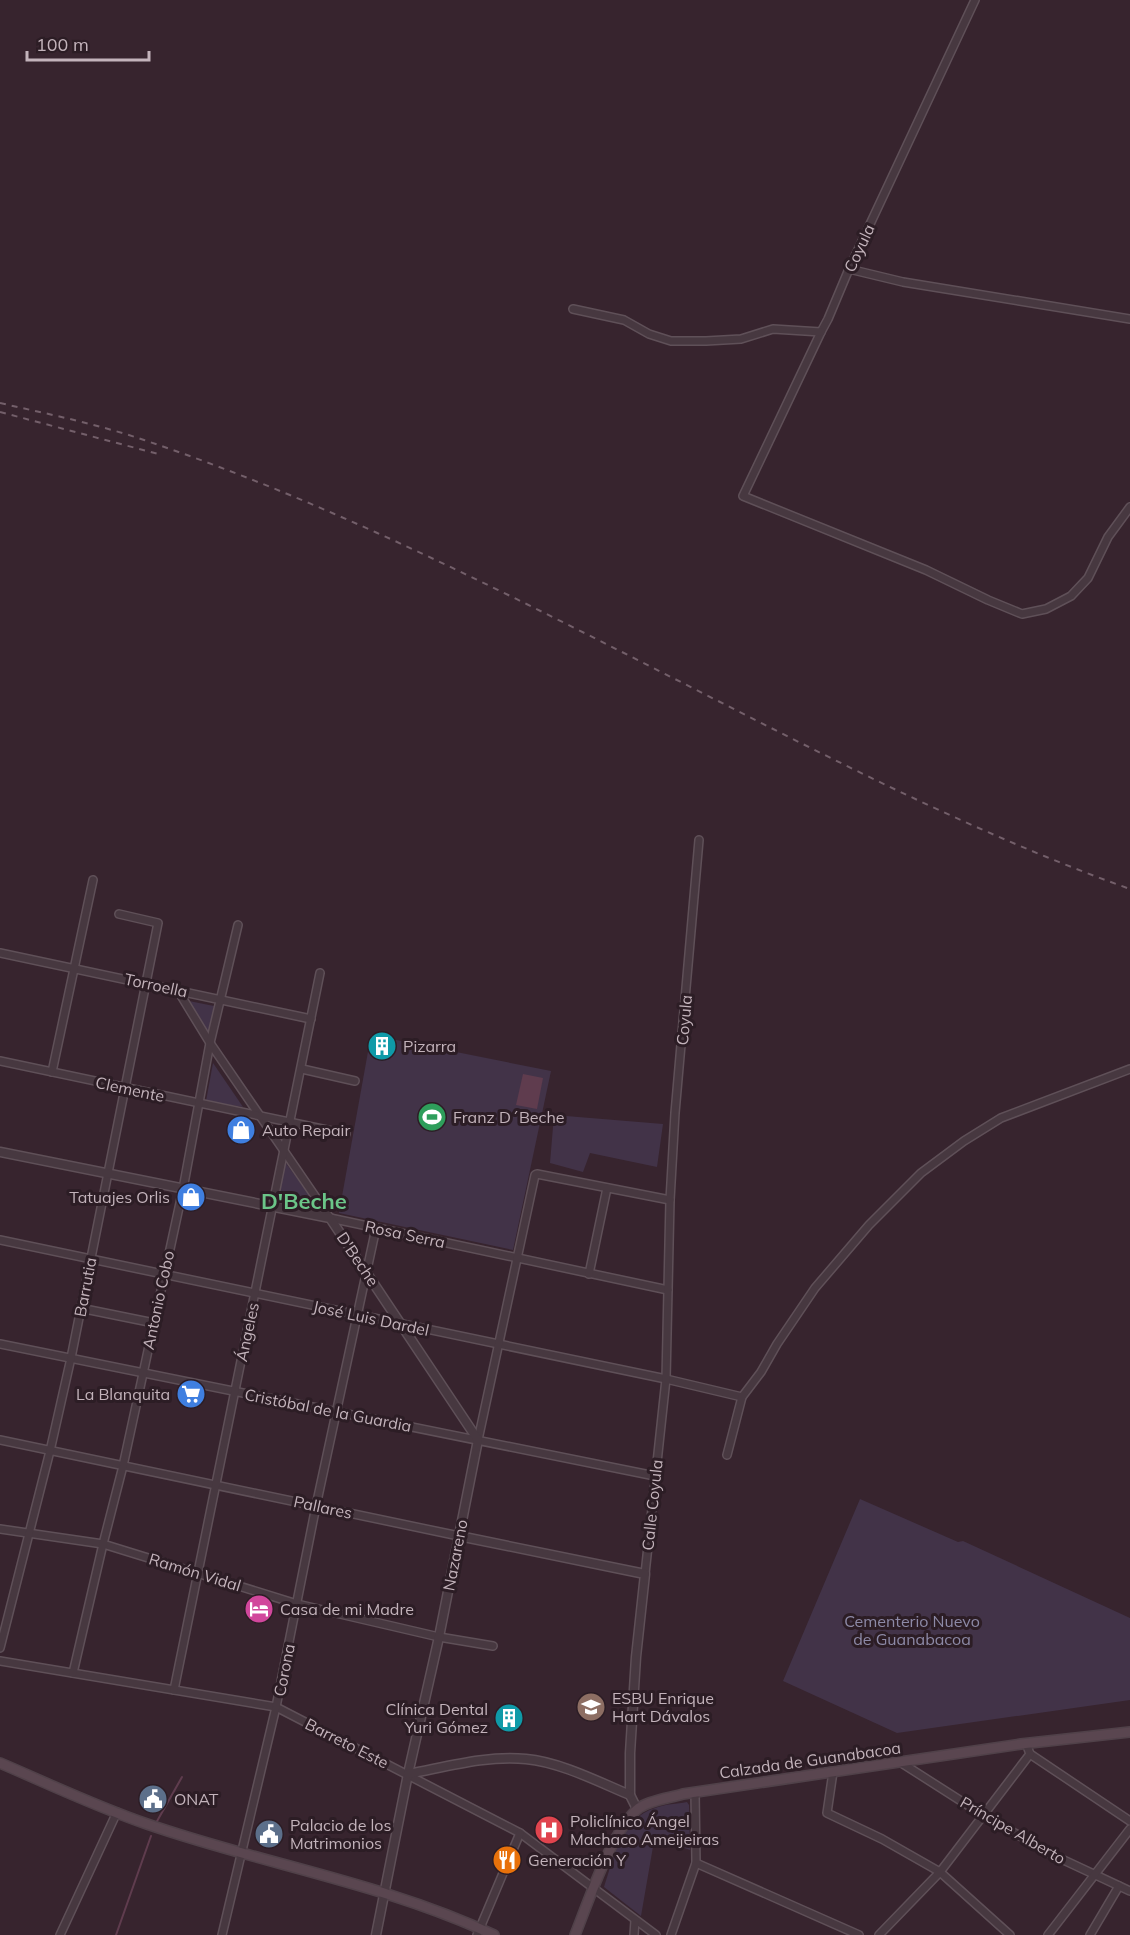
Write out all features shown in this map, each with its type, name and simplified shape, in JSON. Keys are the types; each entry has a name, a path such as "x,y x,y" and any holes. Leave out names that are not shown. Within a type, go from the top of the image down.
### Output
{"main road":[{"name":"Calzada de Guanabacoa","path":"637,1809 643,1805 695,1792 1026,1743 1130,1732"},
{"path":"0,1763 148,1824 384,1893 452,1916 479,1932 494,1935"},
{"path":"575,1935 622,1825 637,1809"}],"street":[{"name":"Coyula","path":"975,0 849,269 828,319 743,496 926,570 1022,614 1046,609 1071,596 1088,578 1108,537 1130,507"},
{"path":"849,269 903,282 1130,319"},
{"path":"573,309 624,320 649,334 670,340 741,339 773,329 820,332"},
{"name":"Coyula","path":"670,1200 675,1113 699,840"},
{"path":"52,1072 93,880"},
{"name":"Barrutia","path":"0,1648 71,1358 158,923 119,914"},
{"name":"Antonio Cobo","path":"73,1674 123,1466 183,1189 210,1043 238,925"},
{"name":"Torroella","path":"0,953 311,1018"},
{"name":"Ángeles","path":"174,1690 320,973"},
{"name":"D'Beche","path":"177,989 210,1043 367,1272 478,1440"},
{"name":"Clemente","path":"0,1061 346,1134"},
{"path":"302,1069 355,1081"},
{"path":"727,1455 742,1397 761,1372 777,1344 816,1288 869,1225 921,1173 964,1141 1001,1118 1130,1069"},
{"name":"Rosa Serra","path":"0,1152 273,1206 668,1290"},
{"name":"Nazareno","path":"376,1935 535,1175 607,1188"},
{"path":"589,1274 607,1188 670,1200"},
{"name":"Calle Coyula","path":"637,1809 630,1795 630,1753 636,1656 666,1379 670,1200"},
{"name":"Corona","path":"222,1935 276,1707 316,1506 376,1228"},
{"name":"José Luis Dardel","path":"0,1240 666,1379 742,1397"},
{"path":"80,1308 154,1323"},
{"name":"Cristóbal de la Guardia","path":"0,1344 655,1476"},
{"name":"Pallares","path":"0,1440 645,1574"},
{"name":"Ramón Vidal","path":"0,1529 103,1544 297,1604 439,1637 494,1646"},
{"name":"Barreto Este","path":"0,1661 276,1707 520,1833 656,1935"},
{"path":"1026,1743 1030,1754 1130,1821"},
{"path":"879,1935 940,1872 1030,1754"},
{"path":"408,1774 496,1758 528,1759 559,1767 630,1795"},
{"name":"Príncipe Alberto","path":"900,1762 983,1815 1055,1856 1130,1891"},
{"path":"833,1772 827,1813 882,1839 940,1872 1010,1935"},
{"path":"671,1935 696,1863 695,1792"},
{"path":"60,1935 117,1812"},
{"path":"1048,1935 1130,1829"},
{"path":"479,1932 520,1833"},
{"path":"696,1863 859,1935"},
{"path":"1090,1935 1119,1886"},
{"path":"634,1935 635,1920"}],"green space":[{"path":"184,1000 214,1006 208,1037"},
{"name":"Franz D´Beche","path":"371,1035 551,1071 513,1250 339,1213"},
{"path":"213,1063 243,1107 206,1101"},
{"path":"554,1115 663,1124 657,1167 590,1153 583,1172 550,1163"},
{"path":"285,1162 324,1215 276,1205"},
{"name":"Cementerio Nuevo de Guanabacoa","path":"860,1499 958,1542 963,1541 1130,1618 1130,1700 897,1733 783,1681"},
{"path":"687,1802 689,1805 690,1850 654,1841 641,1916 604,1887 620,1840 643,1813 667,1805"}],"shaded area":[{"path":"523,1074 543,1078 537,1109 516,1105"}],"waterway":[{"path":"156,1823 182,1777"},
{"path":"116,1935 151,1836"}],"railway":[{"path":"0,403 126,434 293,496 511,596 824,755 924,803 1026,849 1130,889"},
{"path":"0,412 162,455"}],"place":[{"name":"Pizarra","path":"382,1046"},
{"name":"Franz D´Beche","path":"432,1117"},
{"name":"Auto Repair","path":"241,1130"},
{"name":"Tatuajes Orlis","path":"191,1197"},
{"name":"La Blanquita","path":"191,1394"},
{"name":"Casa de mi Madre","path":"259,1609"},
{"name":"ESBU Enrique Hart Dávalos","path":"591,1707"},
{"name":"Clínica Dental Yuri Gómez","path":"509,1718"},
{"name":"ONAT","path":"153,1799"},
{"name":"Policlínico Ángel Machaco Ameijeiras","path":"549,1830"},
{"name":"Palacio de los Matrimonios","path":"269,1834"},
{"name":"Generación Y","path":"507,1860"}],"district":[{"name":"D'Beche","path":"304,1201"}]}
